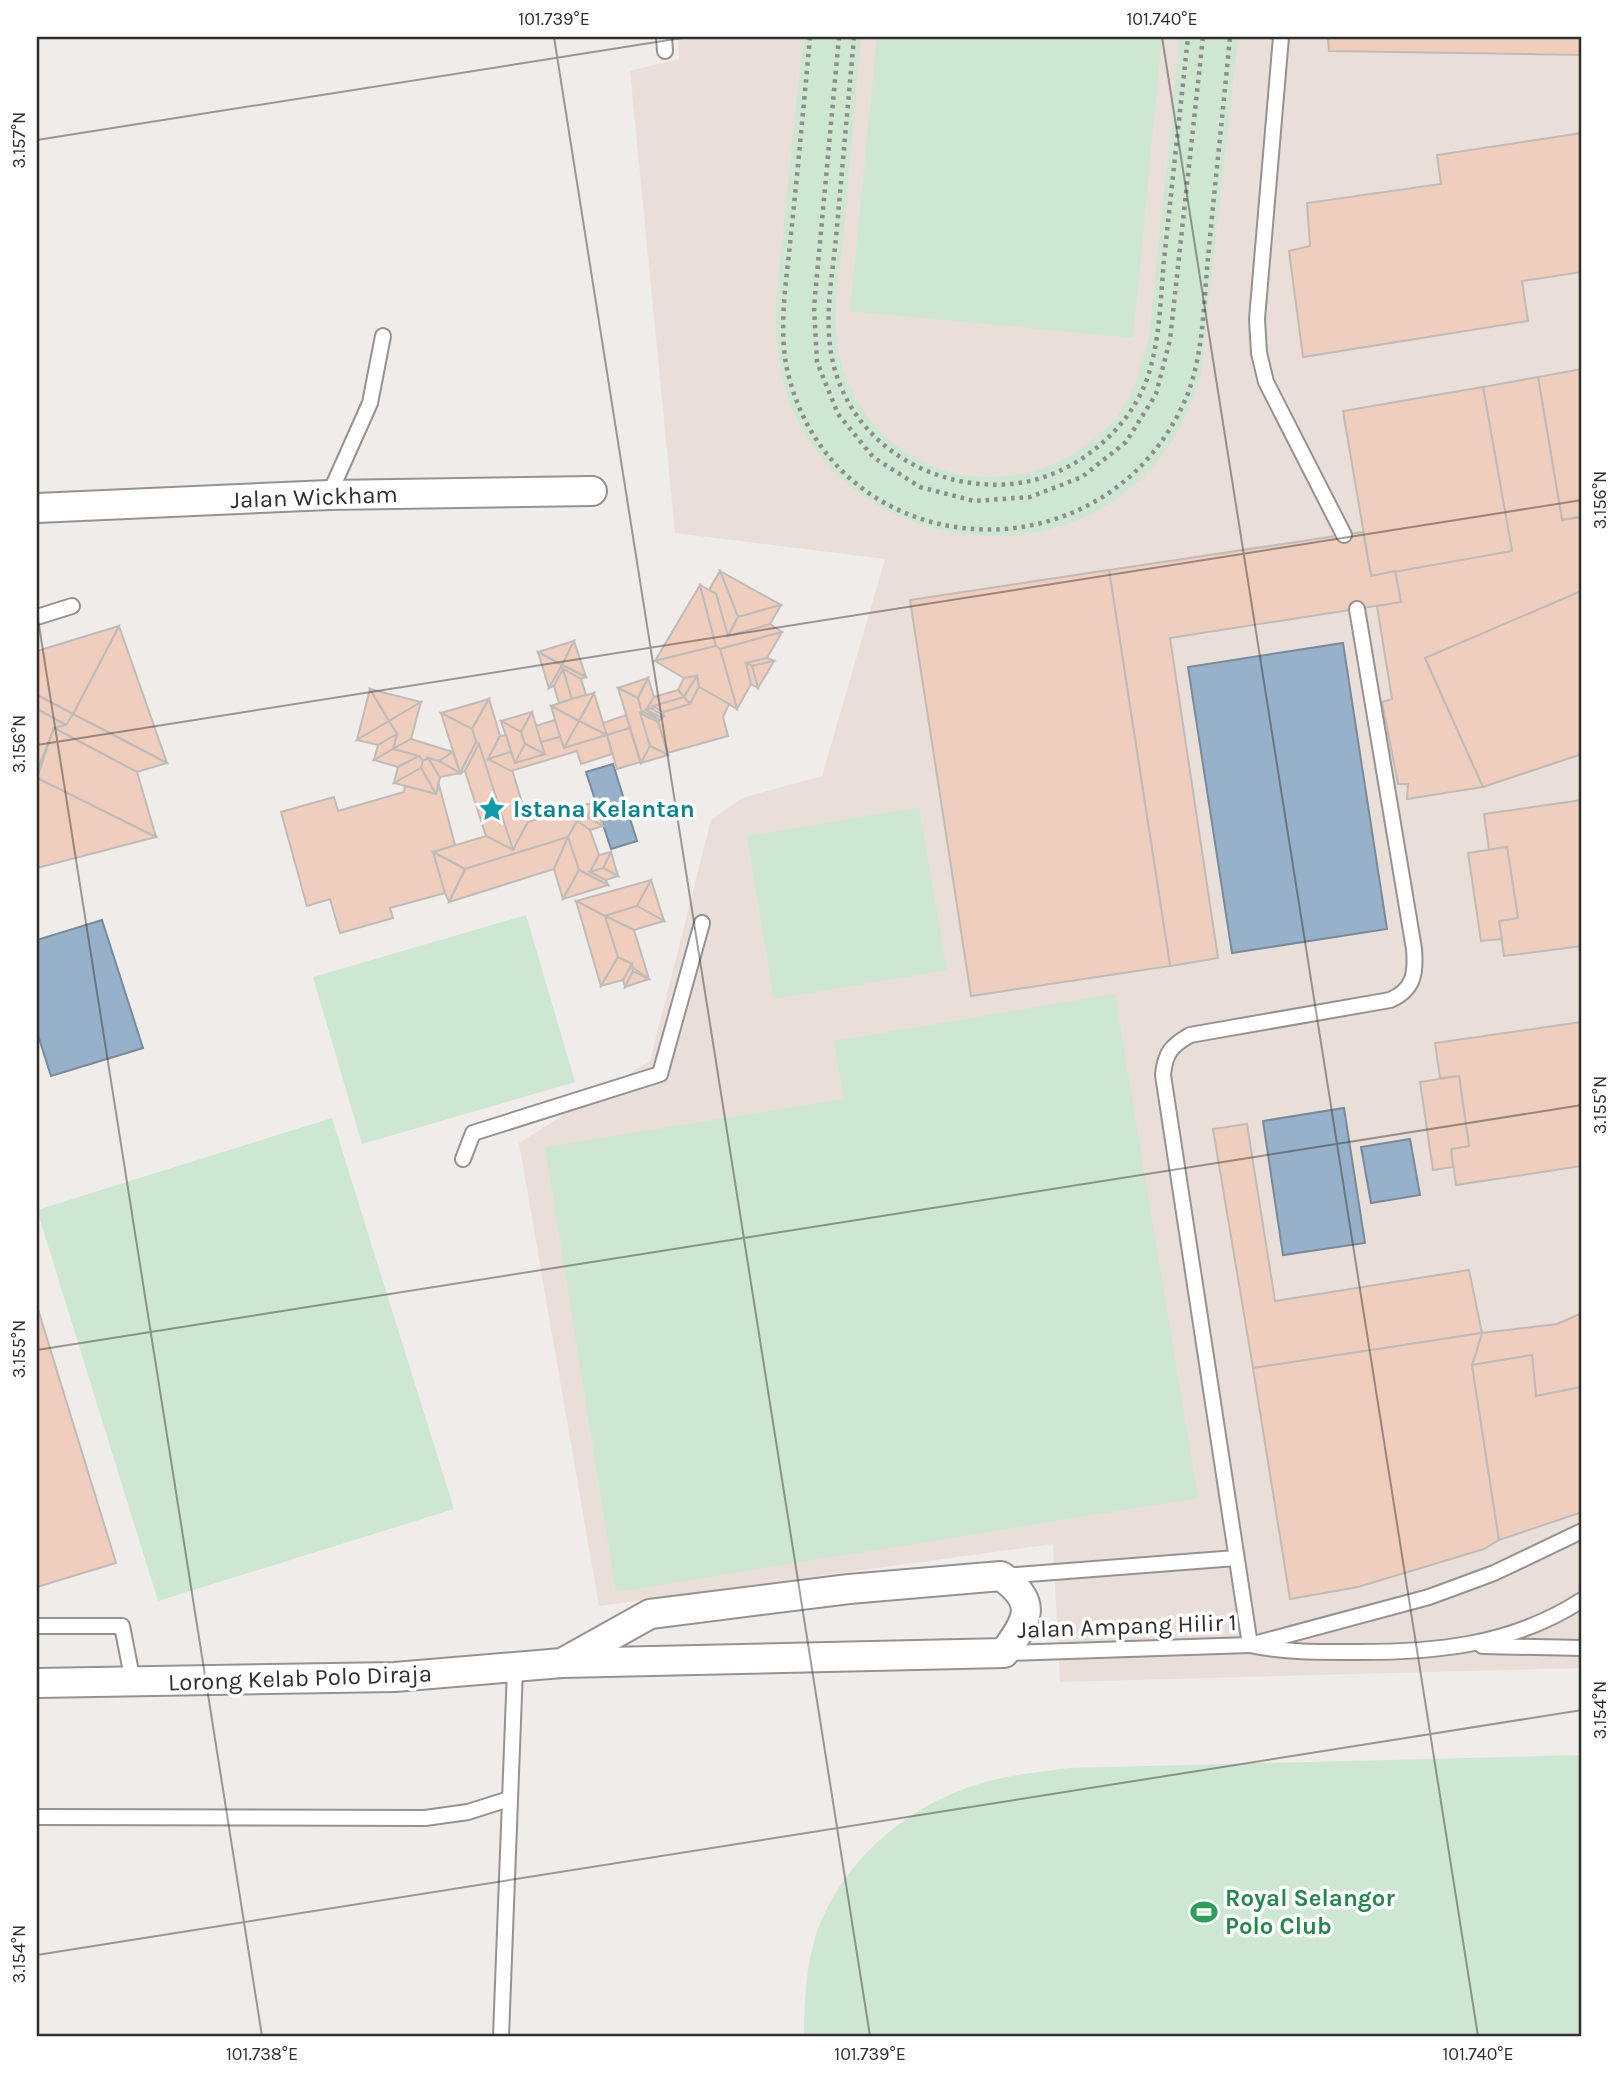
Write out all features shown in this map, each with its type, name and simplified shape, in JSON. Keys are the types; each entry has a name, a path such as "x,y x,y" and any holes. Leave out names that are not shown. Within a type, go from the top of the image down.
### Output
{"street":[{"name":"Jalan Wickham","path":"37,508 329,495 592,491"},
{"path":"1001,1576 1016,1587 1024,1598 1027,1610 1024,1623 1004,1653"},
{"name":"Lorong Kelab Polo Diraja","path":"562,1663 650,1614 849,1589 1001,1576"},
{"name":"Lorong Kelab Polo Diraja","path":"37,1683 395,1677 562,1663 1004,1653"}],"lane":[{"path":"1281,37 1257,319 1259,354 1266,382 1345,535"},
{"path":"329,495 370,403 383,335"},
{"path":"37,617 72,606"},
{"path":"1250,1645 1165,1089 1165,1057 1174,1044 1190,1035 1390,1000 1404,994 1412,983 1416,969 1414,949 1357,609"},
{"path":"463,1159 473,1133 660,1074 702,923"},
{"path":"1250,1645 1429,1597 1494,1573 1582,1531"},
{"path":"1001,1576 1236,1558"},
{"path":"1250,1645 1284,1651 1418,1653 1471,1645 1552,1620 1582,1600"},
{"path":"37,1626 122,1626 132,1682"},
{"name":"Jalan Ampang Hilir 1","path":"1004,1653 1250,1645"},
{"path":"1471,1645 1582,1648"},
{"path":"501,2036 515,1669"},
{"path":"37,1817 425,1818 468,1812 509,1799"}],"path":[{"path":"810,37 784,304 787,369 797,399 811,429 830,454 853,479 880,499 908,514 937,524 970,530 1003,531 1037,526 1068,517 1123,484 1148,461 1167,436 1183,406 1199,344 1230,37"},
{"path":"839,37 814,307 817,362 838,414 873,457 920,487 974,501 1030,497 1082,477 1126,442 1156,394 1170,340 1203,37"},
{"path":"854,37 830,308 832,359 850,407 883,446 926,473 976,486 1027,483 1075,464 1115,432 1143,389 1156,339 1188,37"}],"shaded area":[{"path":"678,37 1582,37 1582,1668 1060,1682 1053,1544 599,1606 519,1143 650,1061 711,820 742,798 822,776 885,559 675,533 630,71 679,59"}],"green space":[{"path":"803,37 861,37 836,313 840,358 857,400 883,434 915,458 952,472 992,477 1032,471 1071,455 1107,428 1123,408 1134,386 1149,338 1180,37 1238,37 1201,376 1170,445 1154,465 1111,502 1062,526 1009,536 955,533 903,518 856,491 818,452 786,391 778,354 776,303"},
{"path":"877,37 1162,37 1133,338 850,311"},
{"path":"919,807 947,970 774,999 747,836"},
{"path":"526,915 575,1082 362,1144 313,977"},
{"path":"1115,994 1198,1498 616,1592 545,1147 844,1099 834,1041"},
{"path":"332,1118 454,1509 158,1601 37,1210"},
{"name":"Royal Selangor Polo Club","path":"1582,1755 1582,2036 804,2036 806,1985 816,1935 843,1882 883,1837 907,1818 961,1790 989,1781 1069,1768"}],"water":[{"path":"1343,643 1387,929 1232,953 1188,667"},
{"path":"613,764 637,841 611,849 586,772"},
{"path":"102,920 143,1048 51,1076 37,1032 37,940"},
{"path":"1344,1108 1365,1243 1283,1255 1263,1121"},
{"path":"1410,1139 1420,1195 1371,1203 1361,1147"}],"building":[{"path":"1328,37 1582,37 1582,55 1329,51"},
{"path":"1582,133 1582,272 1522,281 1528,321 1303,357 1289,251 1310,246 1307,203 1441,184 1437,155"},
{"path":"1582,369 1582,516 1562,520 1538,377"},
{"path":"1538,377 1562,520 1582,517 1582,600 1579,592 1425,658 1483,787 1407,799 1408,784 1398,784 1382,702 1392,699 1377,606 1401,602 1395,571 1512,551 1483,387"},
{"path":"1483,387 1512,551 1371,576 1343,411"},
{"path":"1363,532 1371,576 1395,571 1401,602 1170,638 1218,958 1170,966 1109,570"},
{"path":"1109,570 1170,966 971,996 910,600"},
{"path":"720,571 781,605 738,617"},
{"path":"720,571 738,617 728,636 716,594 709,590"},
{"path":"700,585 716,646 655,661"},
{"path":"700,585 716,594 728,636 770,624 782,632 720,649 716,646"},
{"path":"1579,592 1582,600 1582,754 1483,787 1425,658"},
{"path":"781,605 770,624 728,636 738,617"},
{"path":"119,626 167,763 73,714"},
{"path":"119,626 73,714 37,695 37,651"},
{"path":"782,632 767,658 746,663 751,684 737,709 720,649"},
{"path":"574,641 562,665 538,652"},
{"path":"574,641 586,677 562,665"},
{"path":"716,646 720,649 737,709 699,687 697,676 684,678 655,661"},
{"path":"538,652 562,665 549,688"},
{"path":"767,658 774,661 752,666 746,663"},
{"path":"774,661 758,688 752,666"},
{"path":"746,663 752,666 758,688 751,684"},
{"path":"562,665 586,677 581,679 563,669 554,686 549,688"},
{"path":"563,669 572,699 559,703 554,686"},
{"path":"563,669 581,679 586,695 572,699"},
{"path":"697,676 684,697 678,690 684,678"},
{"path":"697,676 699,687 690,704 684,697"},
{"path":"648,678 638,698 618,688"},
{"path":"648,678 654,697 646,710 661,721 641,711 638,698"},
{"path":"699,687 729,704 723,717 728,736 667,753 658,722 664,716 663,712 690,704"},
{"path":"618,688 638,698 650,746 641,763"},
{"path":"370,689 389,721 357,740"},
{"path":"370,689 421,702 389,721"},
{"path":"678,690 684,697 646,710 654,697"},
{"path":"594,693 603,723 607,735 579,721"},
{"path":"594,693 579,721 551,706 572,699"},
{"path":"37,695 73,714 66,725 37,709"},
{"path":"684,697 690,704 663,712 653,706"},
{"path":"489,699 472,729 441,713"},
{"path":"489,699 500,736 488,759 512,770 528,822 513,850 472,729"},
{"path":"421,702 411,739 393,749 397,734 389,721"},
{"path":"551,706 579,721 564,748 560,737"},
{"path":"651,708 664,716 660,717 646,710"},
{"path":"37,709 66,725 54,728 37,771"},
{"path":"532,712 521,732 501,721"},
{"path":"532,712 545,754 525,744 521,732"},
{"path":"441,713 472,729 476,742 460,773"},
{"path":"640,713 658,722 668,755 650,746"},
{"path":"73,714 167,763 137,772 54,728 66,725"},
{"path":"626,715 630,728 607,735 603,723"},
{"path":"555,720 560,737 541,742 536,726"},
{"path":"389,721 397,734 378,745 357,740"},
{"path":"501,721 521,732 525,744 515,763"},
{"path":"579,721 607,735 564,748"},
{"path":"54,728 137,772 156,837 37,778"},
{"path":"630,728 640,762 617,769 607,735"},
{"path":"397,734 393,749 374,760 378,745"},
{"path":"506,735 511,752 488,759 500,736"},
{"path":"607,735 612,754 581,764 577,751 511,771 488,759 511,752 515,763 545,754 541,742 560,737 564,748"},
{"path":"411,739 453,752 439,761 428,758 423,761 419,756 393,749"},
{"path":"476,742 479,744 465,771 460,773"},
{"path":"479,744 513,850 486,836 465,771"},
{"path":"525,744 545,754 515,763"},
{"path":"650,746 668,755 641,763"},
{"path":"393,749 419,756 398,767 374,760"},
{"path":"453,752 460,773 439,761"},
{"path":"419,756 423,761 421,768 394,783 398,767"},
{"path":"428,758 440,777 436,794 421,768 423,761"},
{"path":"428,758 439,761 460,773 440,777"},
{"path":"421,768 436,794 394,783"},
{"path":"37,778 156,837 37,868"},
{"path":"439,785 455,845 433,852 445,893 390,908 393,918 340,933 330,899 307,906 281,812 334,797 338,811 404,792 405,786 436,794"},
{"path":"1582,800 1582,946 1504,956 1499,921 1518,918 1507,847 1489,850 1484,814"},
{"path":"595,802 587,817 577,821 568,837 465,869 433,852 486,836 513,850 528,822"},
{"path":"595,802 603,826 587,817"},
{"path":"587,817 603,826 590,830 577,821"},
{"path":"577,821 590,830 599,855 590,872 606,880 608,885 579,870 568,837"},
{"path":"568,837 554,869 449,902 465,869"},
{"path":"568,837 579,870 563,899 554,869"},
{"path":"1507,847 1518,918 1499,921 1502,939 1481,941 1468,853"},
{"path":"433,852 465,869 449,902 445,893"},
{"path":"611,852 618,876 603,868"},
{"path":"611,852 603,868 590,872 599,855"},
{"path":"603,868 618,876 606,880 590,872"},
{"path":"579,870 608,885 563,899"},
{"path":"651,880 637,906 605,916 576,901"},
{"path":"651,880 664,921 637,906"},
{"path":"576,901 605,916 618,957 601,986"},
{"path":"637,906 664,921 634,930 605,916"},
{"path":"605,916 634,930 649,979 618,957"},
{"path":"618,957 632,964 623,980 601,986"},
{"path":"632,964 633,971 625,987 623,980"},
{"path":"633,971 649,979 625,987"},
{"path":"1582,1022 1582,1166 1456,1185 1451,1149 1469,1146 1459,1076 1440,1078 1435,1043"},
{"path":"1459,1076 1469,1146 1451,1149 1453,1167 1433,1170 1420,1082"},
{"path":"1247,1124 1275,1301 1469,1270 1482,1333 1253,1368 1213,1129"},
{"path":"37,1306 116,1563 37,1587"},
{"path":"1582,1313 1582,1387 1536,1396 1532,1355 1472,1365 1482,1333 1557,1324"},
{"path":"1482,1333 1472,1365 1499,1540 1484,1549 1358,1587 1290,1599 1253,1368"},
{"path":"1532,1355 1536,1396 1582,1387 1582,1512 1499,1540 1472,1365"}],"place":[{"name":"Istana Kelantan","path":"492,809"},
{"name":"Royal Selangor Polo Club","path":"1204,1912"}]}
